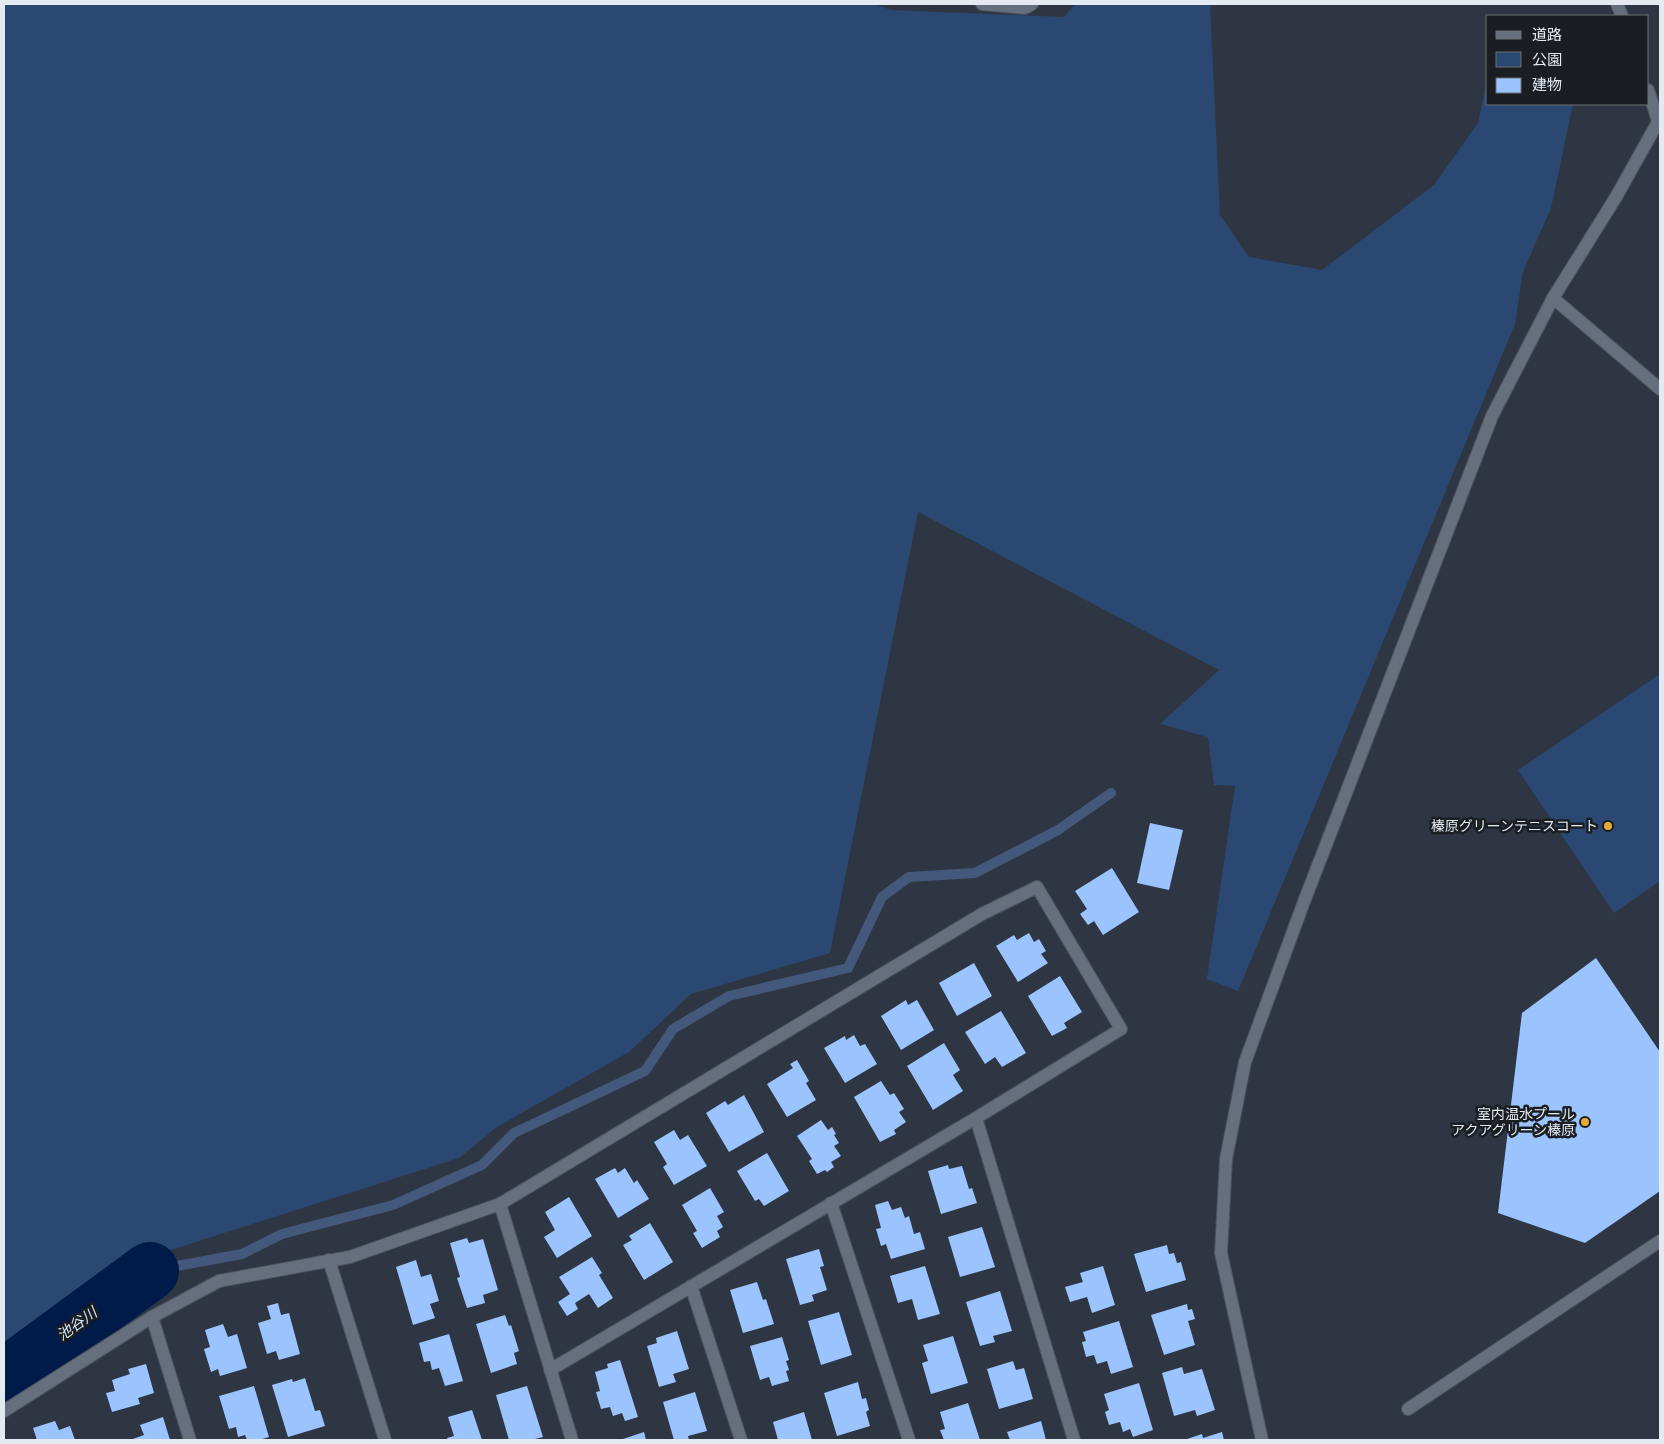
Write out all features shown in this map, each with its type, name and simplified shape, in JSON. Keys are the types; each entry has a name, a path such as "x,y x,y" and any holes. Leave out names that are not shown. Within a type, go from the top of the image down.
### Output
{"street":[{"path":"982,4 1025,8 1032,4"},
{"path":"1262,1440 1221,1253 1226,1159 1245,1062 1305,899 1492,416 1553,298 1659,124 1649,93"},
{"path":"1553,298 1660,389"},
{"path":"4,1411 152,1317 219,1281 350,1257 500,1204 974,919 1036,888 1121,1029 976,1118 550,1370"},
{"path":"976,1118 1074,1440"},
{"path":"831,1203 909,1440"},
{"path":"500,1204 572,1440"},
{"path":"1408,1409 1660,1241"},
{"path":"329,1260 385,1440"},
{"path":"691,1286 741,1440"},
{"path":"152,1317 190,1440"}],"green space":[{"path":"4,4 874,4 891,10 1064,17 1075,4 1210,4 1220,215 1249,257 1322,270 1434,185 1478,123 1486,85 1486,105 1573,105 1551,208 1523,272 1515,324 1238,991 1207,979 1235,786 1214,785 1208,737 1160,724 1219,670 918,512 830,953 691,994 629,1052 497,1127 459,1158 133,1262 4,1357"},
{"name":"榛原グリーンテニスコート","path":"1660,674 1660,881 1614,913 1518,770"}],"building":[{"path":"1150,823 1183,830 1169,890 1137,883"},
{"path":"1112,868 1139,912 1103,935 1094,921 1088,925 1080,914 1087,909 1075,891"},
{"path":"1029,933 1034,942 1039,939 1046,951 1041,954 1048,963 1018,982 996,946 1014,935 1017,940"},
{"name":"室内温水プール アクアグリーン榛原","path":"1596,958 1660,1052 1660,1191 1585,1243 1498,1213 1522,1013"},
{"path":"974,963 992,996 957,1016 939,983"},
{"path":"1060,976 1082,1012 1064,1023 1067,1028 1052,1036 1028,996"},
{"path":"906,1000 908,1005 917,1000 934,1030 901,1050 881,1016"},
{"path":"1001,1011 1026,1053 1002,1067 995,1057 985,1064 965,1032"},
{"path":"854,1035 860,1046 865,1044 877,1064 845,1083 824,1048 845,1036 846,1040"},
{"path":"944,1043 960,1070 953,1075 963,1091 933,1110 907,1066"},
{"path":"797,1060 809,1081 806,1083 816,1100 787,1117 767,1084 793,1068 790,1064"},
{"path":"881,1081 890,1095 894,1093 904,1109 899,1112 906,1122 894,1130 896,1134 880,1142 854,1097"},
{"path":"744,1095 764,1132 729,1152 706,1113 725,1101 728,1105"},
{"path":"821,1120 828,1130 832,1127 836,1134 834,1135 839,1143 834,1146 841,1156 831,1162 834,1167 827,1172 825,1170 817,1174 809,1161 812,1159 797,1136"},
{"path":"674,1130 680,1140 688,1135 707,1166 674,1185 663,1167 667,1164 654,1142"},
{"path":"767,1153 789,1191 764,1206 759,1199 755,1201 737,1171"},
{"path":"948,1165 949,1169 962,1166 969,1189 972,1188 977,1203 941,1214 928,1171"},
{"path":"615,1168 618,1173 625,1168 634,1183 637,1180 649,1199 618,1218 595,1179"},
{"path":"710,1188 724,1212 717,1216 723,1227 717,1231 720,1237 702,1248 693,1233 697,1231 682,1205"},
{"path":"569,1197 592,1236 557,1258 544,1237 555,1230 545,1212"},
{"path":"888,1201 892,1210 901,1207 905,1218 909,1216 914,1234 920,1232 925,1249 891,1259 886,1244 881,1246 876,1229 881,1228 875,1205"},
{"path":"650,1223 673,1262 644,1280 623,1245 632,1240 629,1236"},
{"path":"982,1227 995,1267 960,1277 948,1237"},
{"path":"467,1238 469,1243 483,1239 498,1290 483,1295 485,1303 467,1308 457,1278 460,1277 450,1243"},
{"path":"1167,1245 1169,1254 1174,1253 1177,1263 1181,1262 1186,1280 1146,1292 1134,1254"},
{"path":"819,1249 824,1266 820,1267 827,1290 812,1295 814,1301 800,1305 786,1259"},
{"path":"592,1257 602,1273 599,1275 613,1298 598,1308 589,1294 575,1303 578,1309 567,1316 558,1302 570,1294 559,1277"},
{"path":"416,1260 421,1277 431,1274 439,1301 430,1304 435,1318 413,1325 396,1267"},
{"path":"925,1266 940,1314 918,1320 912,1299 898,1303 890,1276"},
{"path":"1103,1266 1115,1305 1092,1313 1087,1297 1070,1302 1065,1287 1083,1282 1080,1273"},
{"path":"757,1282 763,1300 766,1299 774,1324 743,1333 730,1290"},
{"path":"1000,1291 1012,1331 993,1336 995,1342 980,1346 966,1302"},
{"path":"278,1303 281,1315 289,1313 300,1354 279,1360 276,1351 267,1354 258,1323 271,1319 267,1306"},
{"path":"1187,1304 1188,1310 1192,1309 1195,1319 1188,1321 1195,1345 1164,1355 1151,1315"},
{"path":"839,1312 852,1355 821,1365 808,1321"},
{"path":"505,1315 509,1326 511,1325 519,1351 514,1353 517,1364 491,1373 476,1324"},
{"path":"1119,1321 1133,1367 1111,1374 1107,1361 1097,1364 1094,1355 1086,1357 1082,1342 1086,1341 1083,1332"},
{"path":"223,1324 228,1337 237,1334 247,1368 220,1376 218,1369 211,1372 204,1349 210,1347 205,1330"},
{"path":"677,1331 689,1369 673,1374 676,1382 659,1387 647,1346 657,1343 656,1338"},
{"path":"449,1334 463,1381 445,1386 439,1368 432,1370 430,1361 424,1362 419,1343"},
{"path":"953,1336 968,1383 931,1394 922,1363 928,1361 923,1345"},
{"path":"782,1337 789,1360 786,1361 789,1370 786,1371 789,1381 772,1386 769,1377 760,1380 750,1346"},
{"path":"620,1360 638,1417 625,1421 622,1413 613,1416 610,1407 601,1409 596,1392 600,1391 595,1372 608,1368 607,1364"},
{"path":"1013,1361 1016,1370 1024,1368 1033,1399 999,1409 987,1369"},
{"path":"146,1364 154,1393 138,1398 140,1404 112,1412 106,1393 115,1391 112,1380 130,1374 128,1369"},
{"path":"1182,1367 1184,1374 1202,1369 1215,1410 1197,1416 1195,1410 1174,1416 1162,1373"},
{"path":"305,1378 315,1411 320,1410 325,1426 288,1437 272,1385 292,1379 293,1382"},
{"path":"858,1382 862,1399 866,1398 869,1410 866,1412 870,1426 837,1436 824,1393"},
{"path":"1139,1383 1153,1430 1133,1437 1130,1429 1123,1432 1120,1422 1109,1425 1105,1412 1109,1410 1104,1394"},
{"path":"254,1386 269,1437 259,1440 247,1440 245,1435 238,1437 236,1427 229,1429 219,1396"},
{"path":"527,1386 543,1437 531,1440 509,1440 496,1395"},
{"path":"695,1392 707,1431 688,1436 689,1440 674,1440 663,1402"},
{"path":"968,1403 980,1440 944,1440 940,1430 945,1429 940,1412"},
{"path":"472,1410 482,1440 448,1440 447,1438 454,1436 448,1417"},
{"path":"804,1412 812,1440 778,1440 773,1422"},
{"path":"163,1417 170,1440 130,1440 144,1435 140,1425"},
{"path":"55,1421 59,1430 70,1426 75,1440 37,1440 33,1428"},
{"path":"1041,1421 1046,1440 1010,1440 1007,1432"},
{"path":"644,1432 646,1440 620,1440"},
{"path":"1222,1432 1224,1440 1184,1440 1202,1434 1203,1438"}],"waterway":[{"path":"150,1271 242,1254 282,1234 393,1205 482,1165 514,1133 645,1071 673,1029 729,996 848,968 882,897 909,877 975,873 1058,830 1111,793"},
{"name":"池谷川","path":"4,1378 150,1271"}],"place":[{"name":"榛原グリーンテニスコート","path":"1608,826"},
{"name":"室内温水プール アクアグリーン榛原","path":"1585,1122"}]}
